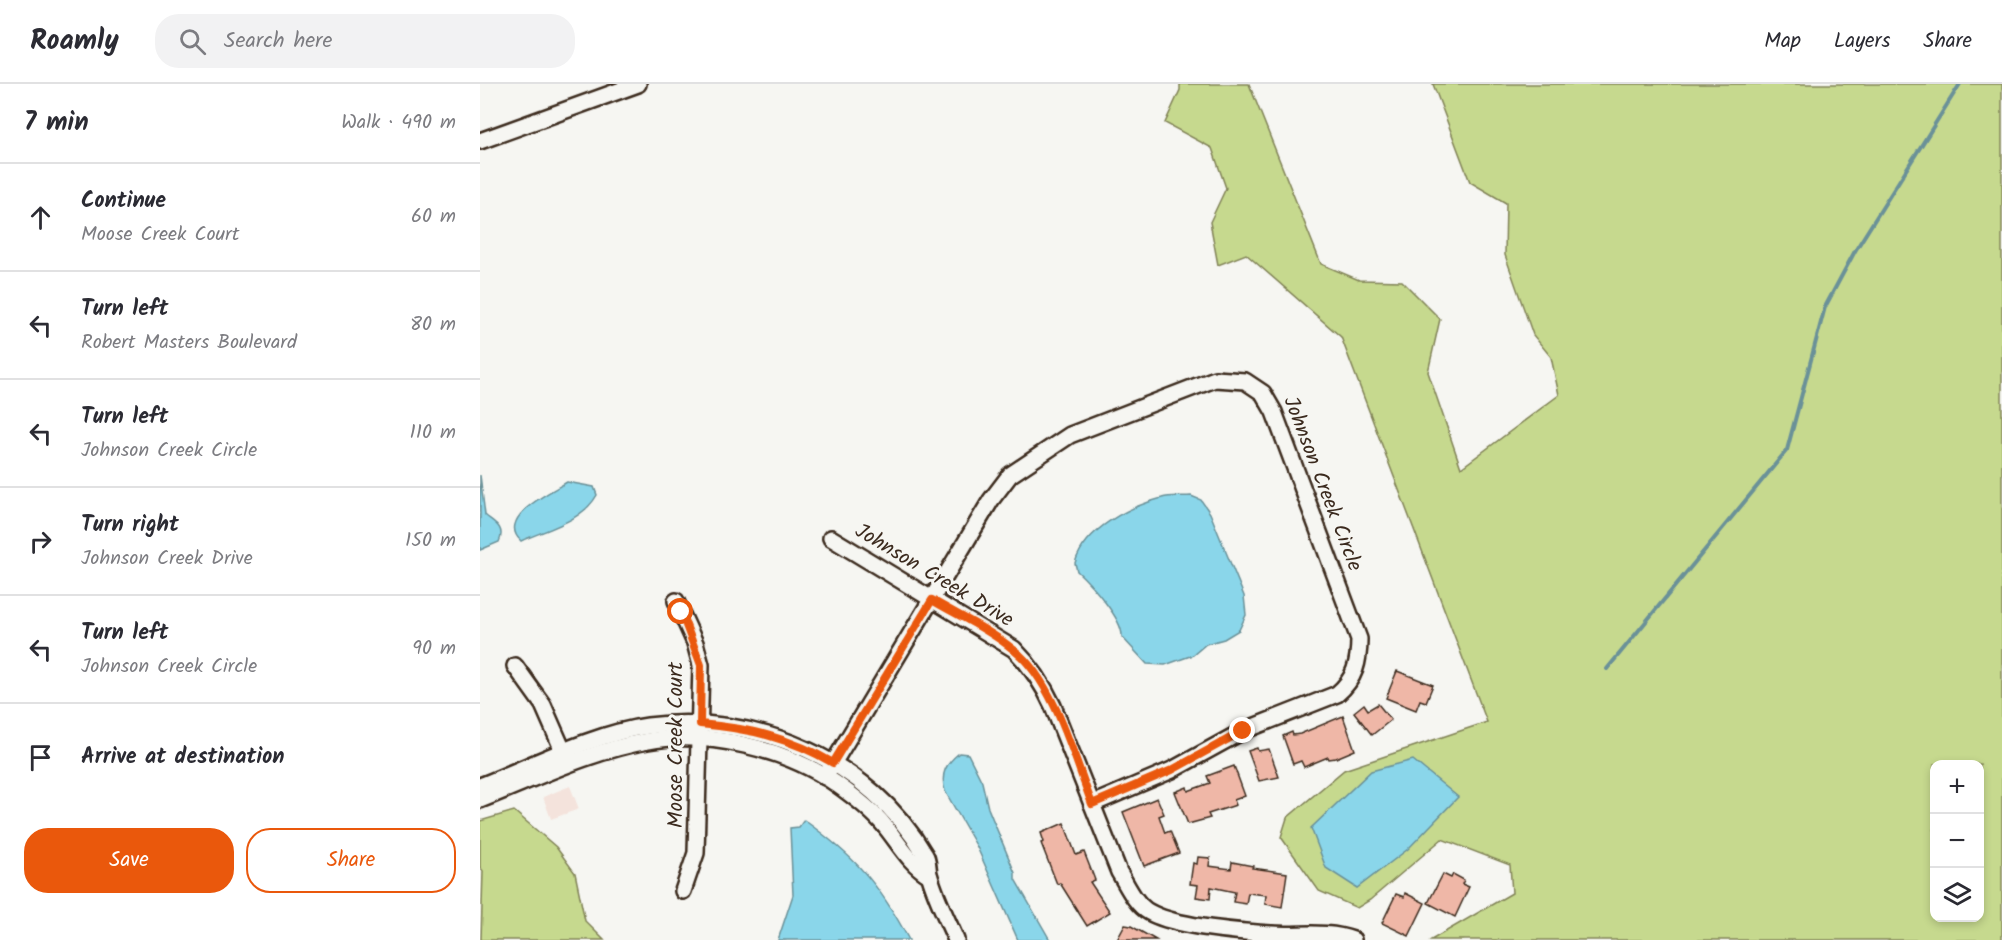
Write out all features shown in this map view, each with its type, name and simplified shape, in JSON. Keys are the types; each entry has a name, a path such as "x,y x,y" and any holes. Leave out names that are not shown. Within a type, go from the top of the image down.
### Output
{"street":[{"path":"480,141 638,84"},
{"name":"Johnson Creek Circle","path":"825,777 1010,475 1070,435 1215,379 1245,381 1263,393 1274,412 1359,639 1361,675 1337,694 1243,731 1172,770 1092,804"},
{"name":"Johnson Creek Drive","path":"831,538 1014,649 1027,662 1041,680 1053,706 1119,872 1134,897 1148,912 1181,922 1272,934 1334,934 1353,940"},
{"name":"Moose Creek Court","path":"676,601 695,643 701,665 696,853 683,891"},
{"path":"515,666 543,705 567,759"},
{"path":"480,800 567,759 604,737 646,726 699,732 753,730 778,737 799,744 833,763 875,792 895,814 927,857 929,875 956,940"},
{"path":"699,732 777,753 825,777 882,823 916,867 929,875"},
{"path":"480,786 567,759"}],"shaded area":[{"path":"570,786 579,809 551,819 543,797"}],"green space":[{"path":"1180,84 1249,84 1321,264 1359,280 1402,281 1440,319 1428,372 1461,468 1559,395 1551,357 1533,335 1505,255 1506,203 1470,182 1433,84 2002,84 2002,940 1431,940 1512,893 1510,865 1442,839 1370,900 1357,908 1319,891 1281,837 1287,818 1344,770 1487,722 1341,337 1246,254 1218,265 1210,222 1226,188 1212,148 1165,123 1180,90"},
{"path":"514,811 556,847 575,873 585,921 604,940 481,940 483,871 480,867 480,821"}],"water":[{"path":"480,475 485,515 498,526 501,537 499,542 480,550"},
{"path":"567,482 594,487 597,495 591,504 574,518 521,541 515,532 515,523 520,515 538,499"},
{"path":"1191,496 1201,500 1210,513 1244,596 1246,615 1239,630 1224,639 1206,644 1193,655 1165,665 1147,664 1122,637 1121,629 1112,611 1077,571 1075,563 1088,540 1098,530 1122,514 1165,497"},
{"path":"959,753 968,754 982,782 988,808 1015,873 1015,879 1050,940 1018,940 977,847 945,791 943,779 945,769"},
{"path":"1413,760 1458,797 1408,849 1357,888 1326,868 1311,828 1371,771"},
{"path":"804,820 837,846 864,872 887,902 909,940 778,940 793,895 790,828 799,827"}],"building":[{"path":"1397,671 1433,685 1426,702 1420,700 1416,710 1386,698"},
{"path":"1364,704 1368,710 1378,704 1391,720 1372,735 1354,712"},
{"path":"1343,716 1355,750 1336,758 1329,759 1328,757 1304,767 1301,761 1293,764 1283,736 1292,732 1293,735 1300,734"},
{"path":"1257,748 1258,751 1269,749 1279,777 1259,781 1248,751"},
{"path":"1234,766 1245,796 1234,800 1236,805 1208,814 1210,818 1188,824 1175,792 1187,787 1188,791 1210,783 1207,776"},
{"path":"1157,798 1164,814 1159,816 1165,833 1170,831 1179,853 1144,866 1123,812"},
{"path":"1064,823 1076,855 1084,852 1095,880 1090,882 1110,912 1087,926 1060,883 1057,884 1041,843 1044,842 1041,833"},
{"path":"1198,857 1210,858 1209,866 1231,869 1232,862 1253,866 1252,868 1287,873 1282,907 1265,904 1266,895 1248,893 1246,904 1233,902 1235,892 1211,887 1210,899 1196,897 1198,885 1190,884 1193,863 1197,864"},
{"path":"1443,874 1451,878 1453,874 1464,880 1462,884 1469,887 1455,917 1428,903"},
{"path":"1405,893 1425,903 1409,936 1382,923 1396,894 1404,897"},
{"path":"1125,925 1131,926 1156,940 1117,940"}],"waterway":[{"path":"1607,669 1787,450 1825,307 1855,251 1960,84"}],"route":[{"path":"681,612 695,643 701,665 700,724 753,730 778,737 799,744 833,763 932,600 1014,649 1027,662 1041,680 1053,706 1092,804 1193,760 1243,731"}]}
